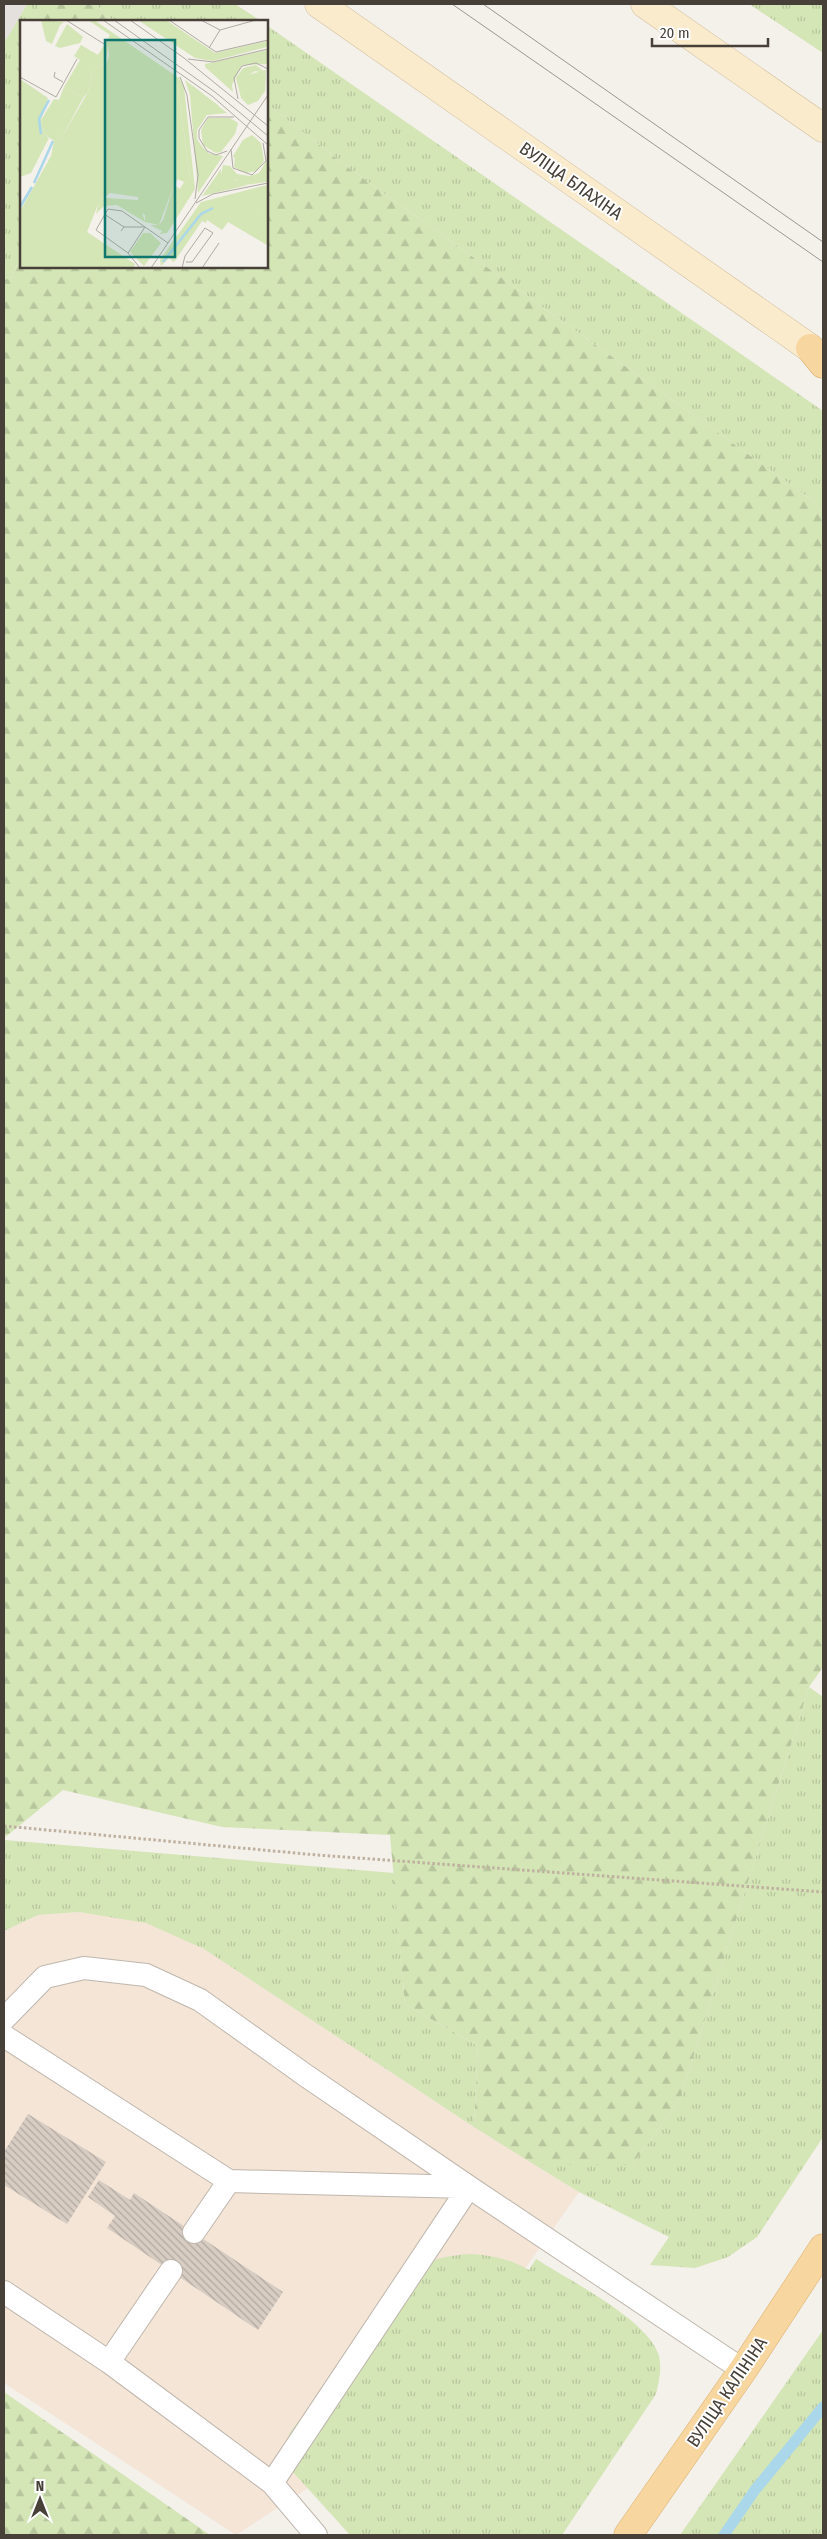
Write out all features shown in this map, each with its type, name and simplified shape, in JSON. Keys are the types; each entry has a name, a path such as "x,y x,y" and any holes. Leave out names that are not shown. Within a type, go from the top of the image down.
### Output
{"main road":[{"name":"ВУЛІЦА БЛАХІНА","path":"319,4 819,357"},
{"path":"644,4 823,128"},
{"name":"ВУЛІЦА КАЛІНІНА","path":"628,2535 743,2370 823,2248"}],"lane":[{"path":"4,2019 44,1977 84,1968 146,1975 200,2000 305,2075 469,2187 743,2370"},
{"path":"4,2036 229,2181 469,2187"},
{"path":"194,2232 229,2181"},
{"path":"272,2483 469,2187"},
{"path":"109,2362 171,2271"},
{"path":"4,2292 109,2362 272,2483 316,2535"}],"path":[{"path":"4,1826 318,1855 823,1892"}],"shaded area":[{"path":"4,4 27,4 4,43"},
{"path":"79,1912 146,1922 204,1949 474,2127 579,2192 522,2273 393,2433 236,2535 4,2383 4,1931 38,1915"}],"green space":[{"path":"27,4 40,4 32,20 20,20 20,258 11,278 4,280 4,43"},
{"path":"40,4 95,4 112,20 32,20"},
{"path":"95,4 235,4 259,20 112,20"},
{"path":"749,4 823,4 823,53"},
{"path":"268,26 823,411 823,508 350,169 268,105"},
{"path":"268,105 350,169 823,508 823,1667 809,1687 680,2099 632,2165 535,2165 474,2127 478,2046 405,2004 390,1835 222,1827 63,1790 4,1838 4,280 11,278 20,258 20,268 268,268"},
{"path":"809,1687 823,1697 823,2137 757,2237 728,2257 695,2268 650,2265 669,2237 579,2192 535,2165 632,2165 680,2099"},
{"path":"4,1840 394,1873 405,2004 478,2046 474,2127 204,1949 146,1923 79,1912 38,1915 4,1931"},
{"path":"472,2254 502,2259 529,2270 536,2259 586,2289 624,2315 640,2328 652,2342 659,2356 660,2370 656,2394 562,2535 350,2535 292,2471 286,2446 289,2434 408,2272 439,2258"},
{"path":"823,2330 823,2535 680,2535"},
{"path":"4,2392 210,2535 4,2535"}],"building":[{"path":"28,2114 106,2162 67,2224 4,2185 4,2152"},
{"path":"99,2180 130,2200 134,2193 283,2292 258,2330 107,2228 115,2216 88,2197"}],"waterway":[{"path":"724,2535 755,2490 823,2407"}],"tram line":[{"path":"452,4 823,262"},
{"path":"483,4 823,242"}]}
